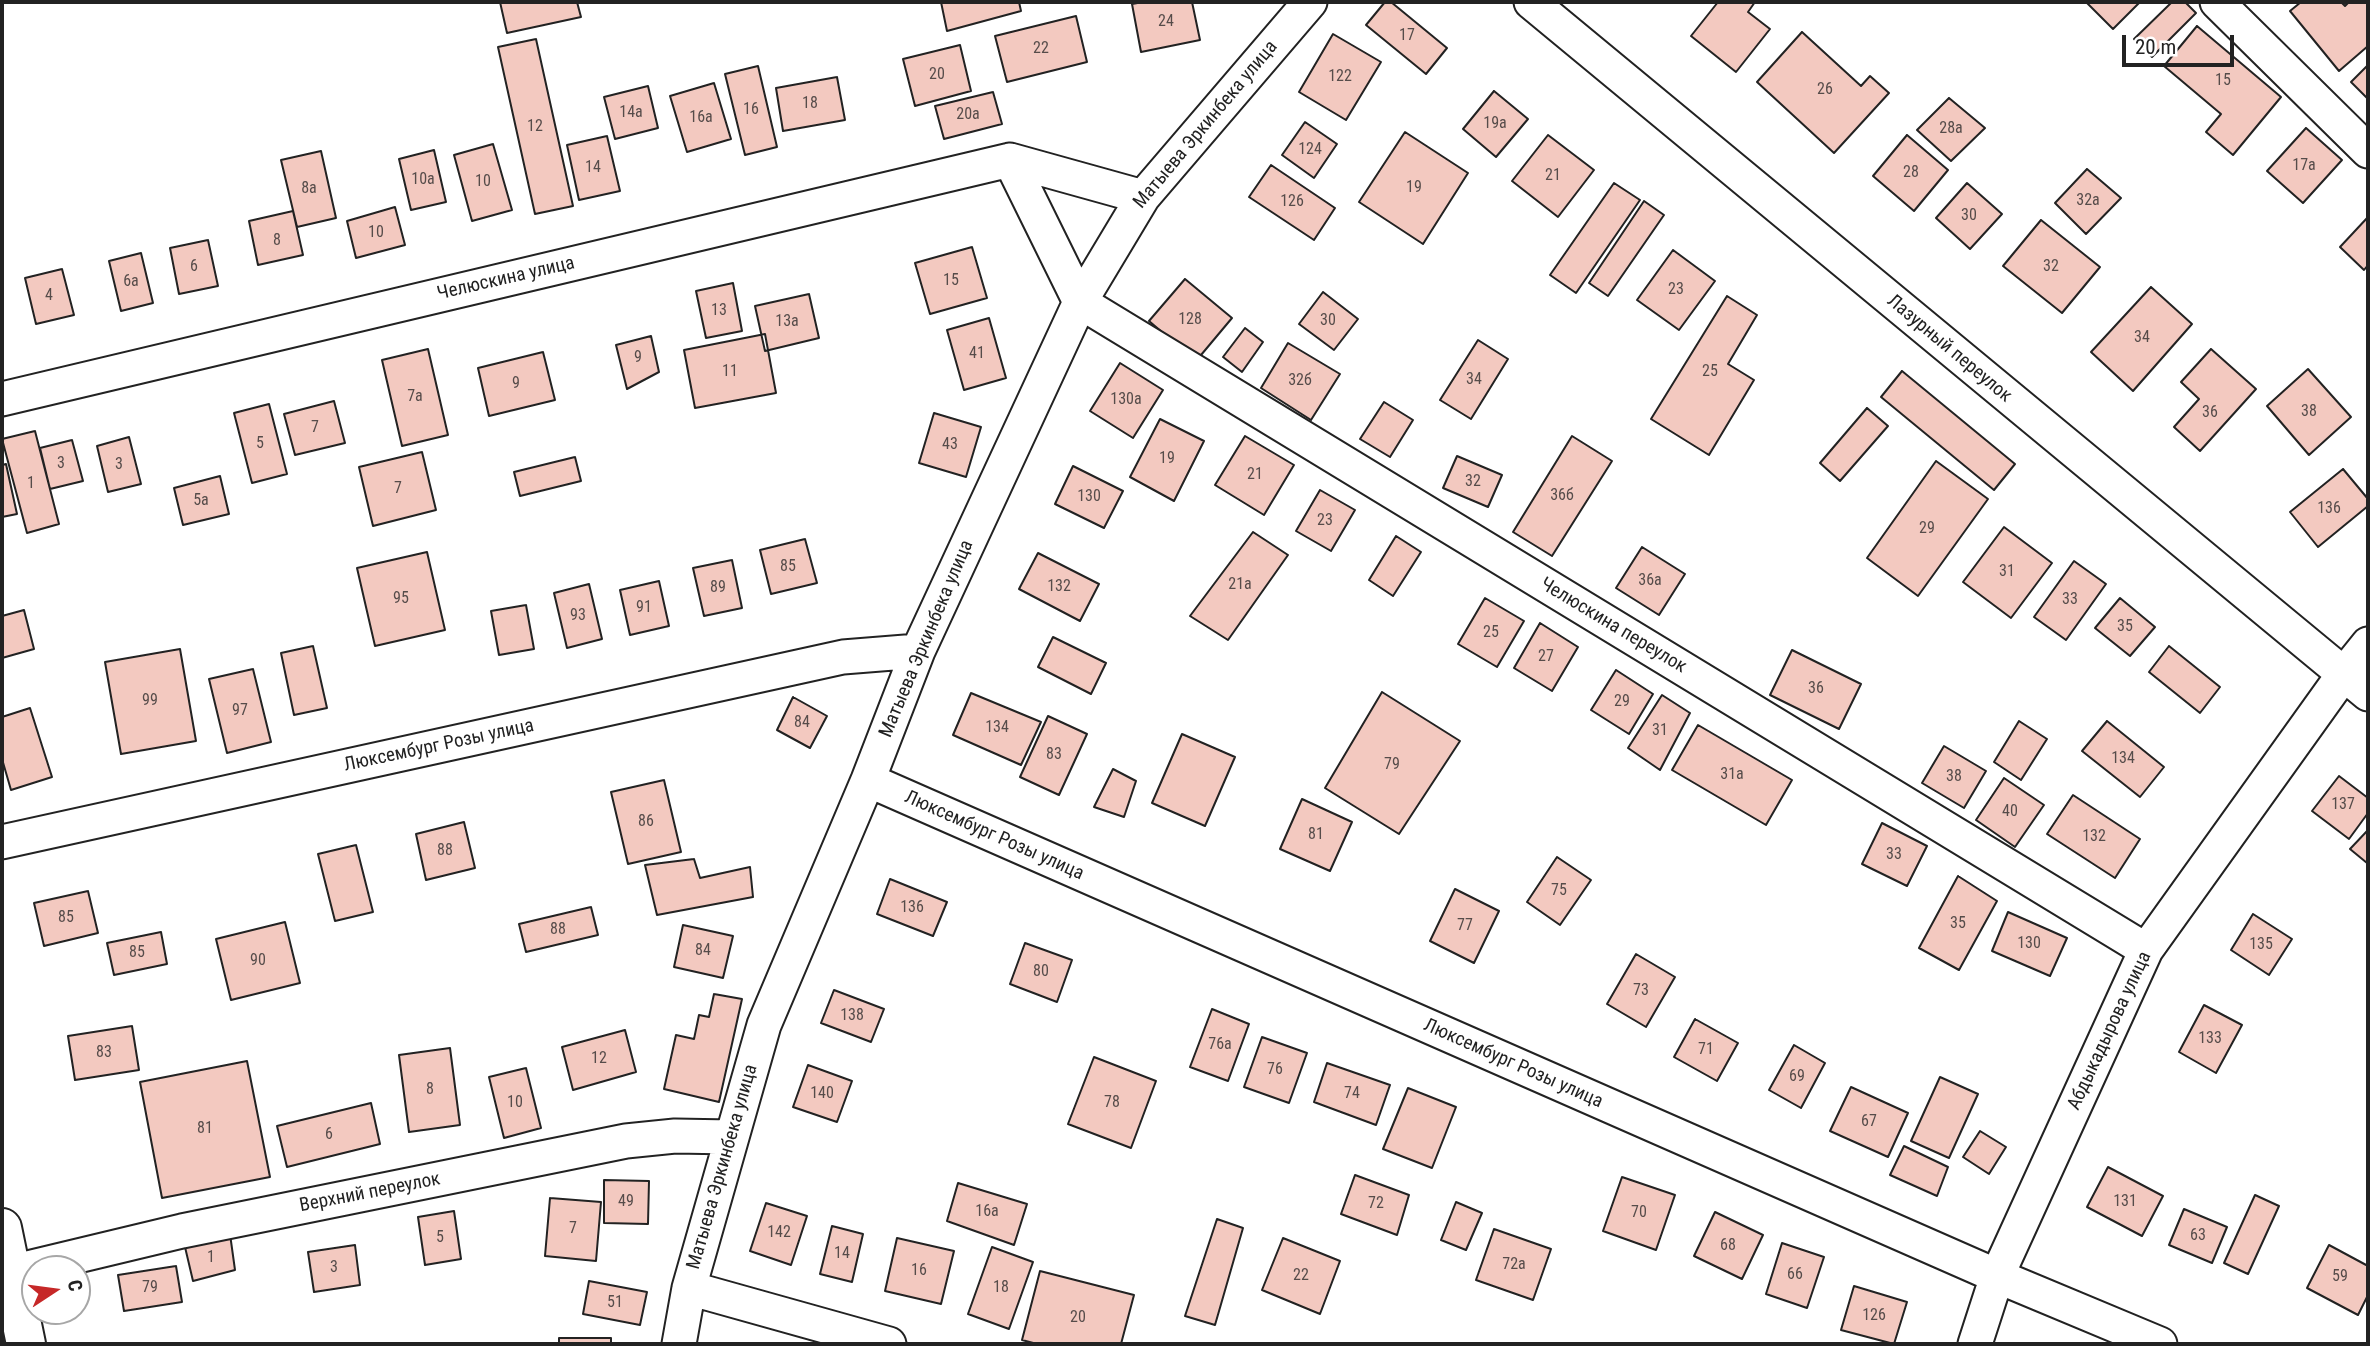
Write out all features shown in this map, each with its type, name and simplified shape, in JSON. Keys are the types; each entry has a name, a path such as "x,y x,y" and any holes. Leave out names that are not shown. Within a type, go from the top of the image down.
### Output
{"main road":[{"path":"2,1228 26,1344"}],"street":[{"name":"Матыева Эркинбека улица","path":"679,1344 689,1288 764,1025 868,780 918,651 1080,302 1143,197 1310,2"},
{"name":"Лазурный переулок","path":"1531,2 2356,685"},
{"path":"2217,2 2368,151"},
{"name":"Челюскина улица","path":"2,399 1010,160 1143,197"},
{"path":"1010,160 1080,302"},
{"name":"Челюскина переулок","path":"1080,302 2146,950"},
{"name":"Абдыкадырова улица","path":"1975,1344 1997,1276 2146,950 2356,685 2368,644"},
{"name":"Люксембург Розы улица","path":"2,842 844,657 918,651"},
{"name":"Люксембург Розы улица","path":"868,780 1997,1276 2161,1344"},
{"name":"Верхний переулок","path":"11,1272 182,1231 626,1141 675,1136 732,1136"},
{"path":"689,1288 889,1344"}],"building":[{"path":"500,2 577,2 581,17 507,33"},
{"path":"941,2 1019,2 1021,11 947,31"},
{"path":"1192,2 1200,40 1141,52 1132,4"},
{"path":"1385,2 1391,2 1447,48 1426,74 1366,25"},
{"path":"1718,2 1755,2 1748,12 1770,29 1736,72 1691,36"},
{"path":"2086,2 2140,2 2113,29"},
{"path":"2172,2 2185,2 2196,13 2152,57 2134,39"},
{"path":"2301,2 2341,2 2345,6 2349,2 2368,2 2368,46 2339,71 2290,11"},
{"path":"1076,16 1087,62 1007,82 995,36"},
{"path":"2197,26 2281,97 2233,155 2206,132 2221,114 2164,66"},
{"path":"1802,32 1861,86 1870,76 1889,93 1834,153 1757,82"},
{"path":"1333,34 1381,62 1346,120 1299,92"},
{"path":"536,39 573,206 535,214 498,47"},
{"path":"960,45 971,91 915,106 903,59"},
{"path":"2368,65 2368,99 2351,82"},
{"path":"758,66 777,147 745,155 725,74"},
{"path":"837,77 845,120 783,131 776,88"},
{"path":"714,83 731,139 687,152 670,96"},
{"path":"648,86 658,128 615,139 604,97"},
{"path":"1494,91 1528,119 1496,157 1463,129"},
{"path":"993,92 1002,124 944,139 935,106"},
{"path":"1949,98 1985,128 1951,161 1917,130"},
{"path":"1305,122 1337,144 1314,178 1282,155"},
{"path":"2306,128 2342,160 2303,203 2267,171"},
{"path":"1405,132 1468,173 1423,244 1359,202"},
{"path":"1548,135 1594,170 1558,217 1512,181"},
{"path":"1907,135 1948,170 1914,211 1873,176"},
{"path":"607,136 620,191 579,200 567,145"},
{"path":"493,144 512,210 472,221 454,155"},
{"path":"434,150 446,202 411,210 399,159"},
{"path":"321,151 336,218 297,227 281,160"},
{"path":"1271,165 1335,208 1314,240 1249,197"},
{"path":"2087,169 2121,198 2086,234 2055,203"},
{"path":"1614,183 1640,200 1576,293 1550,275"},
{"path":"1967,183 2002,214 1970,249 1936,218"},
{"path":"1644,201 1664,215 1608,296 1589,283"},
{"path":"395,207 405,245 356,258 347,221"},
{"path":"293,211 303,255 258,265 249,221"},
{"path":"2368,217 2368,265 2364,270 2340,247"},
{"path":"2041,220 2100,267 2062,313 2003,266"},
{"path":"208,240 218,286 179,294 170,248"},
{"path":"972,247 987,298 930,314 915,263"},
{"path":"1673,250 1715,281 1679,330 1637,300"},
{"path":"141,253 153,303 121,311 109,261"},
{"path":"62,269 74,315 36,324 25,278"},
{"path":"1185,279 1232,318 1196,361 1149,321"},
{"path":"733,283 742,331 706,338 696,291"},
{"path":"2151,287 2192,324 2133,391 2091,352"},
{"path":"1323,292 1358,319 1334,350 1299,324"},
{"path":"809,294 819,338 765,351 755,306"},
{"path":"1727,296 1757,315 1728,364 1754,380 1709,455 1651,419"},
{"path":"989,318 1006,378 964,390 947,330"},
{"path":"1245,328 1263,342 1242,372 1223,357"},
{"path":"765,334 776,393 695,408 684,350"},
{"path":"651,336 659,372 627,389 616,345"},
{"path":"1478,340 1508,359 1471,419 1440,400"},
{"path":"1288,343 1340,374 1311,420 1261,388"},
{"path":"428,349 448,435 402,446 382,360"},
{"path":"2211,349 2256,389 2200,451 2174,427 2199,399 2181,382"},
{"path":"543,352 555,400 489,416 478,368"},
{"path":"1120,363 1163,390 1133,438 1090,411"},
{"path":"2308,369 2351,417 2309,455 2267,406"},
{"path":"1902,371 2015,464 1994,490 1881,397"},
{"path":"334,401 345,443 295,455 284,414"},
{"path":"1384,402 1413,420 1390,457 1360,439"},
{"path":"269,404 287,474 252,483 234,413"},
{"path":"1867,408 1888,426 1840,481 1820,463"},
{"path":"934,413 981,427 966,477 919,463"},
{"path":"1160,419 1204,441 1174,501 1130,477"},
{"path":"35,431 59,524 27,533 2,439"},
{"path":"1245,436 1294,465 1264,515 1215,485"},
{"path":"1572,436 1612,461 1552,556 1513,532"},
{"path":"129,437 141,484 108,492 97,446"},
{"path":"72,440 83,481 50,489 40,448"},
{"path":"422,452 436,510 373,526 359,467"},
{"path":"1457,456 1502,475 1488,507 1443,488"},
{"path":"575,457 581,481 520,496 514,472"},
{"path":"1936,461 1988,499 1918,596 1867,558"},
{"path":"6,464 17,514 2,517 2,465"},
{"path":"1073,466 1123,491 1104,528 1055,504"},
{"path":"2343,469 2368,499 2368,506 2318,547 2290,512"},
{"path":"220,476 229,514 183,525 174,488"},
{"path":"1320,490 1355,510 1331,551 1296,531"},
{"path":"2004,527 2052,563 2011,618 1963,582"},
{"path":"1253,532 1288,555 1228,640 1190,616"},
{"path":"1396,536 1421,552 1393,596 1369,580"},
{"path":"805,539 817,583 771,594 760,550"},
{"path":"1642,547 1685,574 1659,615 1616,588"},
{"path":"427,552 445,630 375,646 357,568"},
{"path":"1038,553 1099,584 1080,621 1019,589"},
{"path":"732,560 742,608 704,616 693,568"},
{"path":"2074,561 2106,584 2066,640 2034,617"},
{"path":"659,581 669,626 630,635 620,590"},
{"path":"589,584 602,639 567,648 554,593"},
{"path":"1485,598 1524,621 1497,667 1458,644"},
{"path":"2120,598 2155,627 2130,656 2095,628"},
{"path":"526,605 534,649 499,655 491,611"},
{"path":"24,610 34,649 2,658 2,616"},
{"path":"1540,623 1578,647 1552,691 1514,668"},
{"path":"1053,637 1106,663 1091,694 1038,667"},
{"path":"313,646 327,708 294,715 281,653"},
{"path":"2169,646 2220,687 2200,713 2149,672"},
{"path":"180,649 196,741 121,754 105,662"},
{"path":"1792,650 1861,684 1839,729 1770,695"},
{"path":"253,669 271,742 227,753 209,679"},
{"path":"1616,670 1653,694 1629,734 1591,710"},
{"path":"1382,692 1460,741 1399,834 1325,788"},
{"path":"971,693 1041,722 1021,765 953,735"},
{"path":"1662,695 1690,713 1660,770 1628,748"},
{"path":"793,697 827,716 810,748 777,730"},
{"path":"30,708 52,777 11,790 2,759 2,717"},
{"path":"1048,716 1087,734 1059,795 1020,777"},
{"path":"2019,721 2047,739 2021,780 1994,762"},
{"path":"2107,721 2164,767 2140,797 2082,751"},
{"path":"1698,725 1792,780 1766,825 1672,770"},
{"path":"1182,734 1235,757 1205,826 1152,803"},
{"path":"1944,746 1986,771 1964,808 1922,783"},
{"path":"1113,769 1136,781 1124,817 1094,807"},
{"path":"2339,776 2368,798 2368,813 2349,839 2312,811"},
{"path":"2004,778 2044,805 2015,847 1976,820"},
{"path":"664,780 681,852 628,864 611,792"},
{"path":"2073,795 2140,839 2115,878 2047,834"},
{"path":"1302,799 1352,822 1330,871 1280,849"},
{"path":"464,822 475,868 426,880 416,834"},
{"path":"1882,823 1927,846 1907,886 1862,864"},
{"path":"2368,830 2368,861 2367,863 2350,849"},
{"path":"356,845 373,912 335,921 318,854"},
{"path":"1557,857 1591,880 1560,925 1527,902"},
{"path":"694,859 700,878 750,867 753,897 657,915 645,865"},
{"path":"1958,876 1997,901 1959,970 1919,948"},
{"path":"890,879 947,902 933,936 877,914"},
{"path":"1455,889 1499,911 1474,963 1430,941"},
{"path":"88,891 98,933 44,946 34,903"},
{"path":"591,907 598,935 526,952 519,924"},
{"path":"2008,912 2067,938 2050,976 1992,951"},
{"path":"2253,914 2292,939 2269,975 2231,950"},
{"path":"285,922 300,983 231,1000 216,939"},
{"path":"683,925 733,936 723,978 674,967"},
{"path":"161,932 167,964 114,975 107,943"},
{"path":"1025,943 1072,960 1057,1002 1010,984"},
{"path":"1636,954 1675,977 1646,1027 1607,1004"},
{"path":"834,990 884,1009 871,1042 821,1023"},
{"path":"714,994 742,999 719,1102 664,1089 676,1035 694,1039 699,1015 709,1017"},
{"path":"2204,1005 2242,1025 2216,1073 2179,1052"},
{"path":"1212,1009 1249,1024 1228,1081 1190,1067"},
{"path":"1695,1019 1738,1043 1717,1081 1674,1057"},
{"path":"132,1026 139,1070 75,1080 68,1036"},
{"path":"625,1030 636,1072 573,1090 562,1047"},
{"path":"1262,1037 1307,1053 1289,1103 1244,1087"},
{"path":"1794,1045 1825,1063 1801,1108 1769,1090"},
{"path":"450,1048 460,1125 409,1132 399,1055"},
{"path":"1094,1057 1156,1081 1131,1148 1068,1124"},
{"path":"247,1061 270,1177 162,1198 140,1082"},
{"path":"1327,1063 1390,1085 1376,1125 1314,1102"},
{"path":"808,1065 852,1081 837,1122 793,1107"},
{"path":"526,1068 541,1128 504,1138 489,1077"},
{"path":"1940,1077 1978,1094 1949,1158 1911,1141"},
{"path":"1851,1087 1908,1113 1888,1157 1830,1131"},
{"path":"1408,1088 1456,1107 1432,1168 1383,1149"},
{"path":"371,1103 380,1144 287,1167 277,1126"},
{"path":"1980,1131 2006,1147 1989,1174 1963,1157"},
{"path":"1904,1146 1948,1167 1937,1196 1890,1175"},
{"path":"2108,1167 2163,1196 2142,1236 2087,1207"},
{"path":"1355,1175 1409,1195 1397,1235 1341,1214"},
{"path":"1622,1177 1675,1195 1656,1250 1603,1231"},
{"path":"604,1180 649,1181 648,1224 604,1223"},
{"path":"958,1183 1027,1204 1014,1245 947,1221"},
{"path":"2255,1195 2279,1206 2248,1274 2224,1263"},
{"path":"550,1198 601,1202 596,1261 545,1256"},
{"path":"1456,1202 1482,1213 1466,1250 1441,1240"},
{"path":"766,1203 807,1216 791,1265 750,1251"},
{"path":"2184,1209 2227,1227 2212,1263 2169,1245"},
{"path":"454,1211 461,1259 425,1265 418,1217"},
{"path":"1715,1212 1763,1235 1742,1279 1694,1256"},
{"path":"1217,1219 1243,1228 1215,1325 1185,1316"},
{"path":"832,1226 863,1234 852,1282 820,1274"},
{"path":"1494,1229 1551,1249 1533,1300 1476,1280"},
{"path":"230,1234 235,1270 193,1281 185,1247"},
{"path":"897,1238 954,1251 941,1304 885,1291"},
{"path":"1283,1238 1340,1261 1320,1314 1262,1290"},
{"path":"1782,1243 1824,1257 1807,1308 1766,1294"},
{"path":"355,1245 360,1285 314,1292 308,1252"},
{"path":"2329,1245 2368,1266 2368,1295 2358,1315 2307,1288"},
{"path":"992,1247 1033,1262 1009,1329 968,1314"},
{"path":"176,1266 182,1302 124,1311 118,1275"},
{"path":"1040,1271 1134,1295 1121,1344 1037,1344 1022,1340"},
{"path":"589,1281 647,1292 640,1325 583,1314"},
{"path":"1854,1286 1907,1302 1894,1344 1841,1330"},
{"path":"559,1338 611,1338 611,1344 559,1344"}]}
